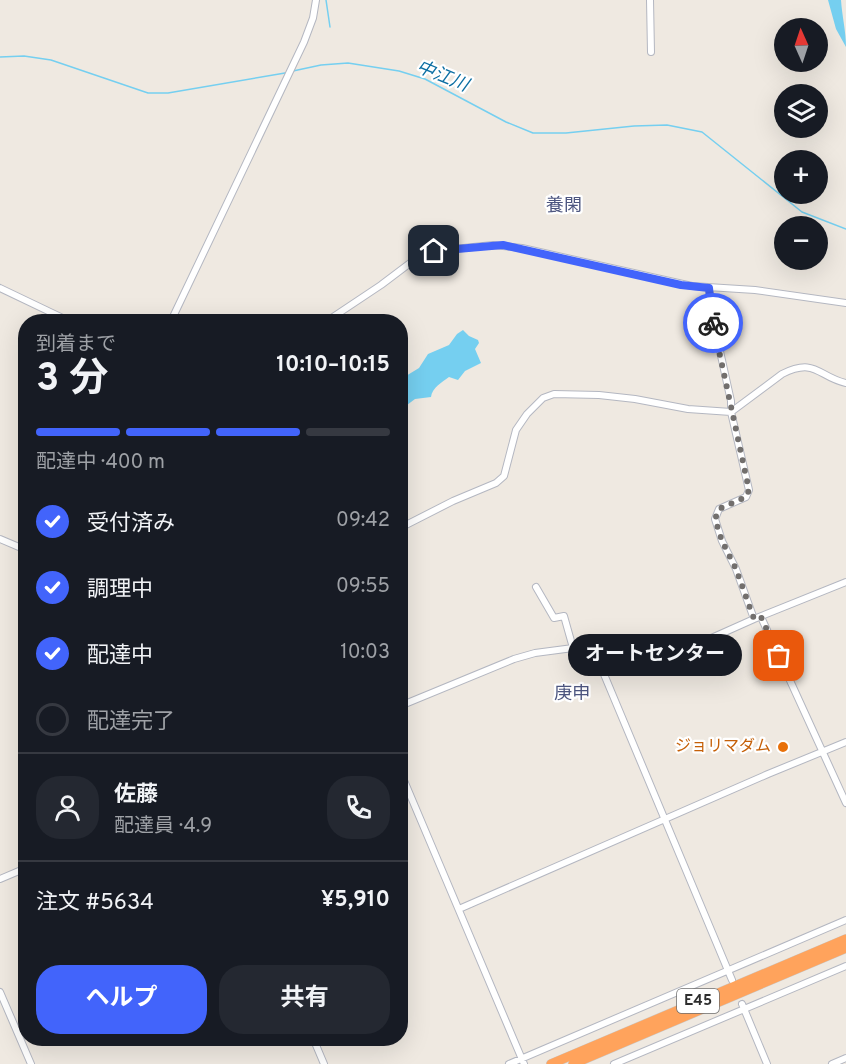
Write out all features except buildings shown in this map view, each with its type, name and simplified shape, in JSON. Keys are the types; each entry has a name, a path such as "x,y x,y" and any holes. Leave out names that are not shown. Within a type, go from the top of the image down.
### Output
{"highway":[{"name":"E45","path":"550,1064 846,939"},
{"name":"E45","path":"573,1064 846,948"}],"street":[{"path":"174,314 294,62 313,18 316,0"},
{"path":"650,0 651,52"},
{"path":"338,314 422,254 493,245 522,248 681,285 755,290 846,303"},
{"path":"0,288 54,314"},
{"path":"709,288 712,315 731,401 731,412 749,490 746,497 719,509 715,519 722,541 846,803"},
{"path":"408,524 453,501 496,483 504,476 516,430 536,404 543,398 554,394 608,396 688,410 731,412 791,369 806,367 818,369 831,378 846,383"},
{"path":"0,539 18,547"},
{"path":"408,703 514,659 535,653 573,648 680,649 698,644 846,582"},
{"path":"536,587 554,618 564,616 573,648"},
{"path":"593,648 732,980"},
{"path":"459,909 846,742"},
{"path":"408,790 523,1061"},
{"path":"0,879 18,871"},
{"path":"509,1064 523,1061 846,920"},
{"path":"614,1064 742,1006 846,966"},
{"path":"0,992 18,1034"},
{"path":"742,1006 767,1064"},
{"path":"23,1046 31,1064"},
{"path":"316,1046 324,1064"},
{"path":"832,1064 846,1058"}],"water":[{"path":"828,0 841,0 846,47 836,29"},
{"path":"463,330 478,340 479,343 475,349 481,363 465,371 458,380 449,377 440,383 431,397 415,399 408,404 408,375 419,368 428,354 449,345"}],"waterway":[{"path":"326,0 330,27"},
{"name":"中江川","path":"0,57 24,56 51,60 148,93 168,93 285,73"},
{"name":"中江川","path":"293,71 321,65 348,63 399,71 425,79 506,122 533,133 566,133 667,125 702,132 802,212 846,229"}],"way so far":[{"path":"713,323 749,490 746,497 719,509 715,519 754,619 761,617 779,656"}],"place":[{"name":"オートセンター","path":"779,656"},
{"name":"ジョリマダム","path":"783,747"}],"district":[{"name":"養閑","path":"564,206"},
{"name":"庚申","path":"572,694"}],"route":[{"path":"434,251 503,245 681,285 709,288 713,323"}]}
